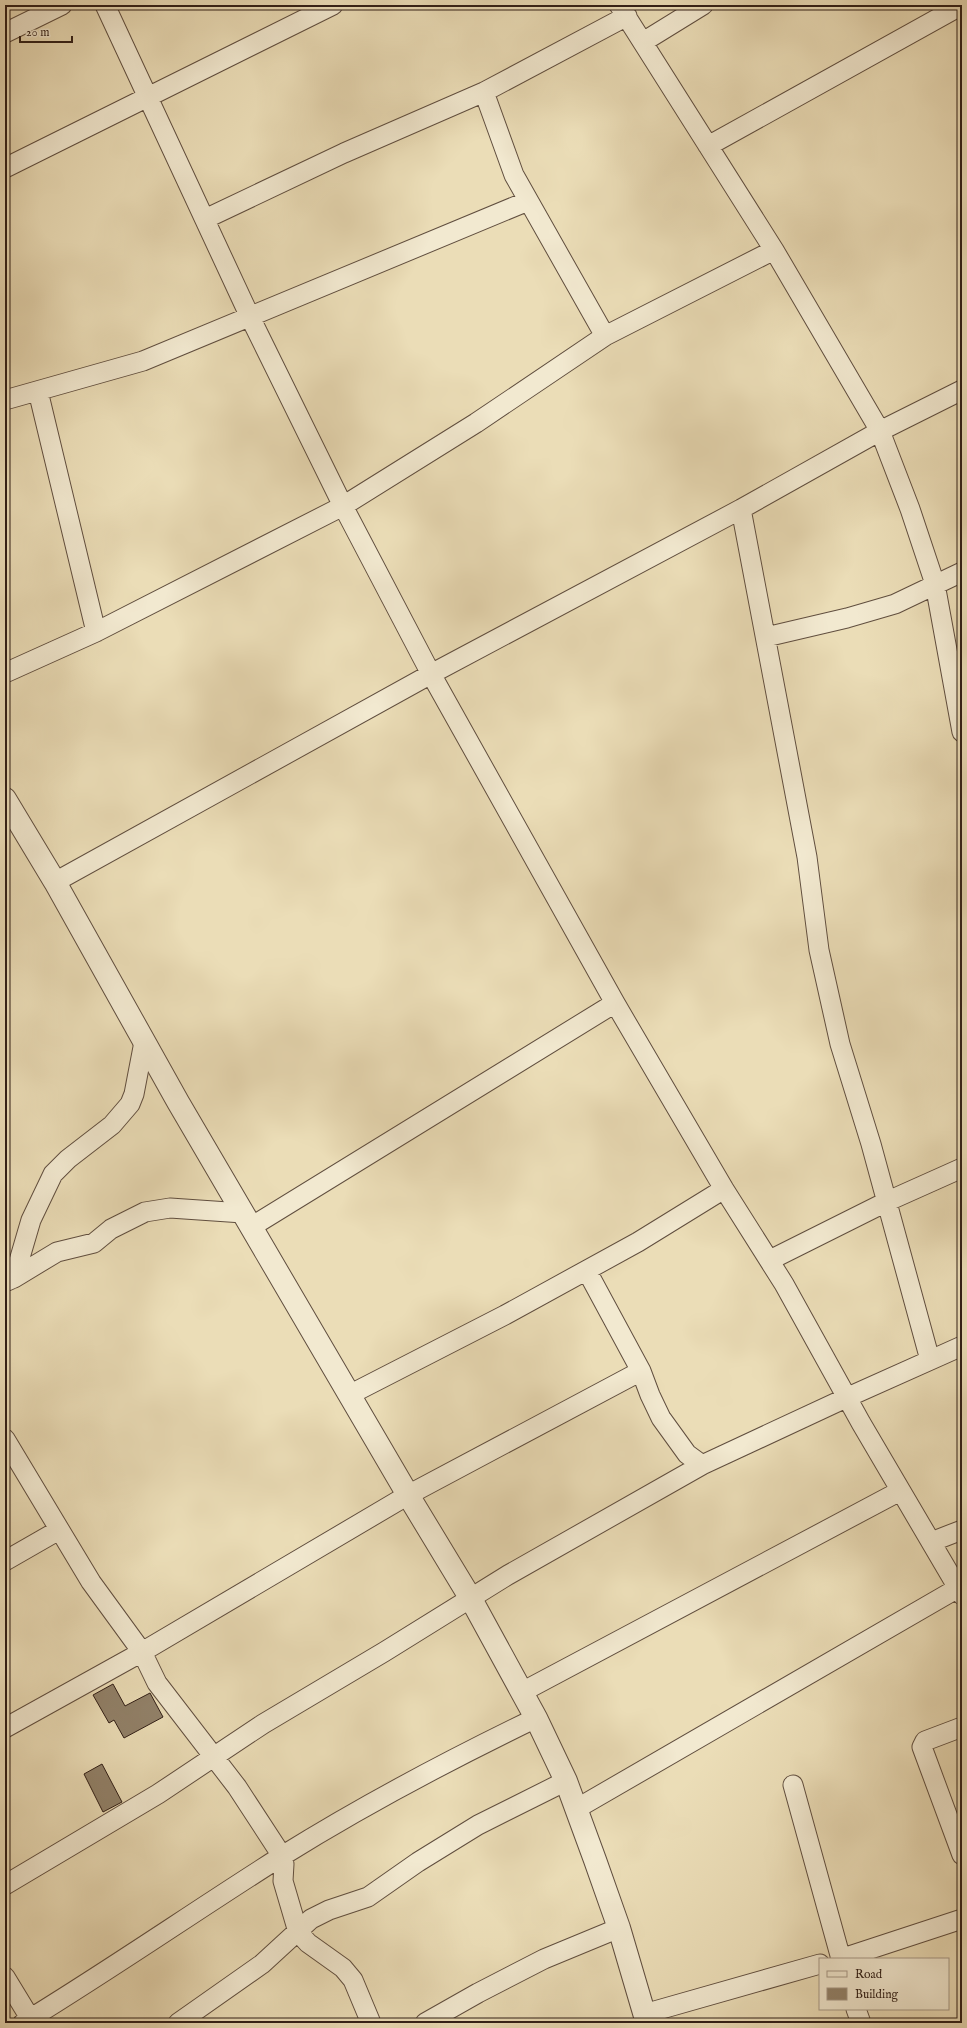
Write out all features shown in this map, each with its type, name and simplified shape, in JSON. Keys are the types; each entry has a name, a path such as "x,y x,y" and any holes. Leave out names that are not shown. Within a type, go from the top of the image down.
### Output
{"street":[{"path":"5,33 62,5"},
{"path":"105,5 250,317 343,506 431,674 615,1003 724,1189 770,1260 900,1491 960,1592 576,1809"},
{"path":"5,168 148,95 333,5"},
{"path":"643,42 703,5"},
{"path":"708,146 962,5"},
{"path":"205,219 344,153 484,92 623,11 774,250 880,431 910,509 935,584 962,732"},
{"path":"484,92 514,176 605,336"},
{"path":"5,400 142,361 528,201"},
{"path":"5,672 96,632 343,506 469,428 580,355 605,336 774,250"},
{"path":"55,882 431,674 741,509 880,431 962,390"},
{"path":"38,391 96,632"},
{"path":"741,509 807,857 819,950 840,1044 871,1144 930,1360"},
{"path":"766,637 848,618 895,604 962,572"},
{"path":"5,799 55,882 144,1042 247,1220 408,1495 471,1599 536,1718 566,1781 619,1928 645,2018 819,1964"},
{"path":"10,1280 57,1252 94,1243 111,1229 144,1212 170,1208 247,1220 615,1003"},
{"path":"10,1280 31,1220 53,1174 68,1159 112,1125 130,1104 134,1094 144,1042"},
{"path":"770,1260 886,1202 962,1168"},
{"path":"349,1395 587,1271 638,1242 724,1189"},
{"path":"587,1271 641,1371 661,1418 687,1454 702,1466"},
{"path":"5,1885 158,1794 263,1724 471,1599 508,1575 702,1466 848,1397 962,1346"},
{"path":"5,1728 142,1652 408,1495 641,1371"},
{"path":"5,1439 92,1582 142,1652 157,1683 237,1787 282,1856 283,1880 298,1932 308,1943 343,1968 359,1991 371,2023"},
{"path":"522,1692 900,1491"},
{"path":"5,1561 59,1530"},
{"path":"931,1542 962,1530"},
{"path":"5,1977 28,2022 282,1856 414,1780 536,1718"},
{"path":"962,1727 925,1741 922,1747 962,1856"},
{"path":"178,2023 262,1964 311,1919 329,1910 368,1897 418,1862 478,1826 566,1781"},
{"path":"793,1785 840,1958"},
{"path":"843,1958 962,1919"},
{"path":"425,2023 478,1993 544,1960 619,1928"},
{"path":"856,2010 861,2023"}],"building":[{"path":"113,1684 125,1706 150,1693 163,1717 124,1738 114,1720 109,1723 93,1695"},
{"path":"102,1764 122,1802 103,1812 84,1774"}]}
